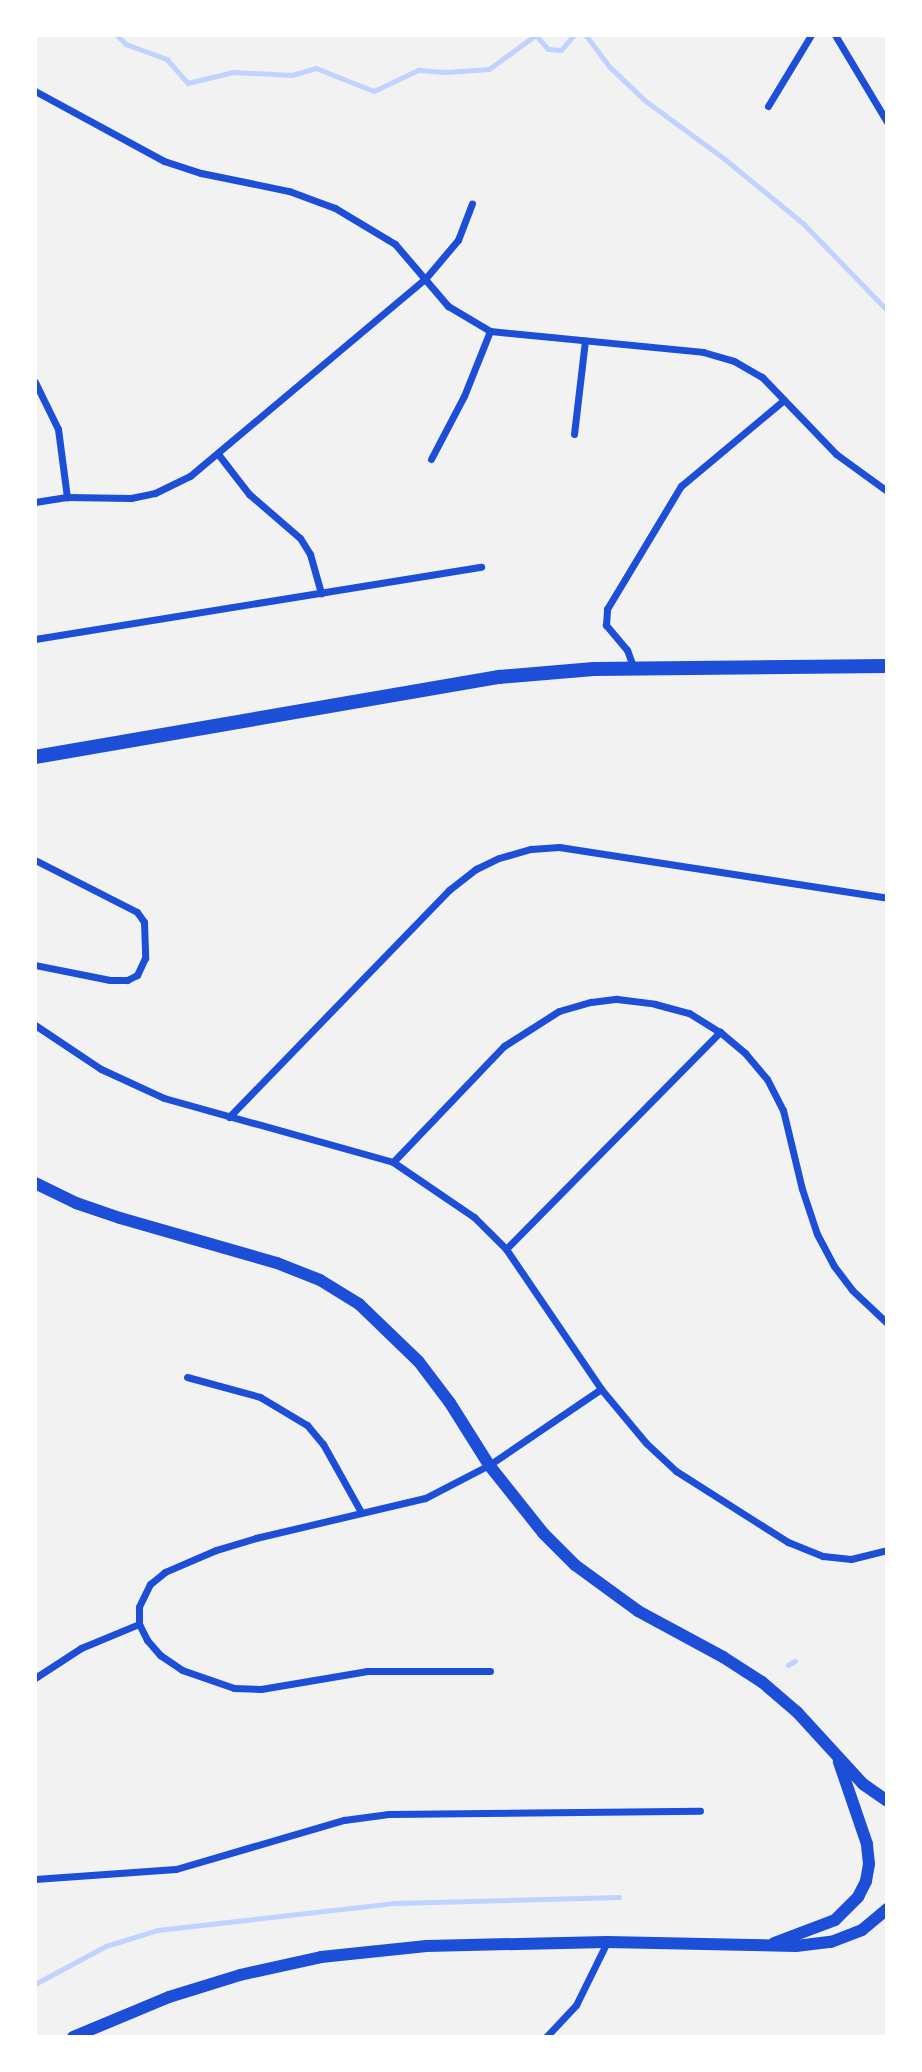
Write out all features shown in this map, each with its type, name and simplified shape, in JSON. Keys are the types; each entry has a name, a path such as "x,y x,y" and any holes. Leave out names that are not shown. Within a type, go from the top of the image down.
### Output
{"main road":[{"path":"35,757 499,677 634,668 887,666"}],"street":[{"path":"768,106 811,35"},
{"path":"835,35 887,122"},
{"path":"35,90 163,161 201,173 302,195 335,208 395,244 448,306 490,331 719,356 756,373 846,464 887,491"},
{"path":"35,502 67,497 131,498 155,493 190,476 425,279 458,240 472,204"},
{"path":"431,460 464,396 490,331"},
{"path":"573,434 585,341"},
{"path":"35,382 48,402 58,429 67,497"},
{"path":"634,668 627,650 606,625 607,610 681,486 784,400"},
{"path":"218,454 249,494 300,538 310,554 321,593"},
{"path":"35,639 481,567"},
{"path":"229,1117 449,890 476,869 499,858 531,849 559,847 887,898"},
{"path":"35,860 137,912 144,922 145,958 137,975 127,980 110,980 35,965"},
{"path":"393,1162 503,1046 559,1011 591,1002 617,999 656,1004 689,1013 720,1031 745,1053 767,1079 783,1110 805,1200 817,1234 834,1266 852,1290 887,1323"},
{"path":"35,1025 101,1069 164,1098 393,1162 474,1217 506,1249 601,1390 646,1443 676,1471 788,1542 823,1556 852,1559 887,1550"},
{"path":"506,1249 720,1031"},
{"path":"35,1183 87,1207 277,1263 320,1280 350,1298 391,1333 419,1362 450,1403 489,1465 543,1533 575,1565 638,1611 723,1657 762,1682 797,1712 863,1784 887,1801"},
{"path":"187,1377 260,1398 307,1425 323,1444 361,1512"},
{"path":"490,1671 367,1671 261,1689 234,1688 204,1679 160,1655 147,1640 139,1624 142,1597 150,1584 165,1572 243,1542 425,1498 489,1465 601,1390"},
{"path":"35,1678 80,1648 139,1624"},
{"path":"767,1945 835,1920 853,1904 866,1881 869,1864 867,1844 836,1754"},
{"path":"35,1878 176,1869 332,1823 388,1814 700,1811"},
{"path":"73,2037 169,1997 240,1975 321,1957 426,1946 607,1942 767,1945 831,1942 862,1930 887,1909"},
{"path":"546,2037 576,2005 607,1942"}],"waterway":[{"path":"117,35 126,44 167,59 188,83 233,72 292,75 316,68 374,91 418,70 446,72 489,69 536,35 548,49 561,50 574,35"},
{"path":"586,35 609,66 646,101 725,159 804,224 887,310"},
{"path":"788,1665 795,1661"},
{"path":"35,1984 106,1946 158,1930 395,1903 619,1897"}]}
